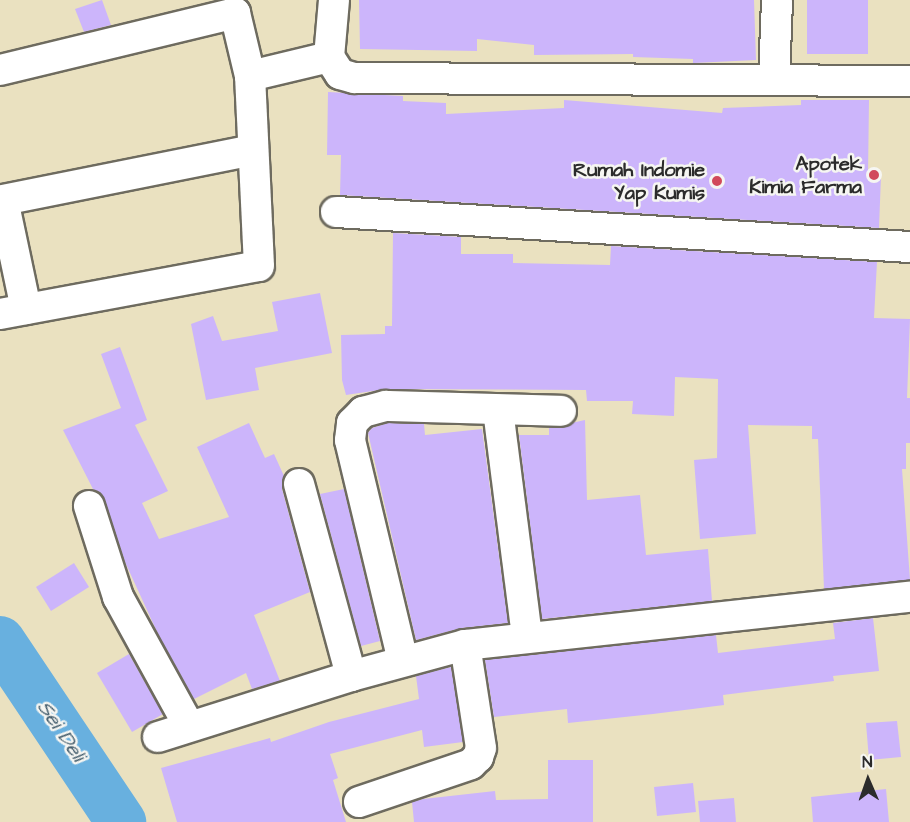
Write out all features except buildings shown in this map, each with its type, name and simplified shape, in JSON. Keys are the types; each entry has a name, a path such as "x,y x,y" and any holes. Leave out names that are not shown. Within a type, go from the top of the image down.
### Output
{"street":[{"path":"334,0 328,57 340,74 354,78 910,81"},
{"path":"774,79 777,0"},
{"path":"0,70 235,13 250,76 259,266 13,311 1,191 253,150"},
{"path":"250,76 328,57"},
{"path":"336,212 910,247"},
{"path":"403,661 350,440 352,423 363,412 386,406 561,411"},
{"path":"498,410 527,636"},
{"path":"299,484 351,676"},
{"path":"89,506 131,626 189,726"},
{"path":"158,737 351,676 465,645 527,636 910,597"},
{"path":"359,802 471,764 478,757 481,748 465,645"}],"waterway":[{"name":"Sei Deli","path":"0,641 121,822"}],"place":[{"name":"Apotek Kimia Farma","path":"874,175"},
{"name":"Rumah Indomie Yap Kumis","path":"717,181"}]}
